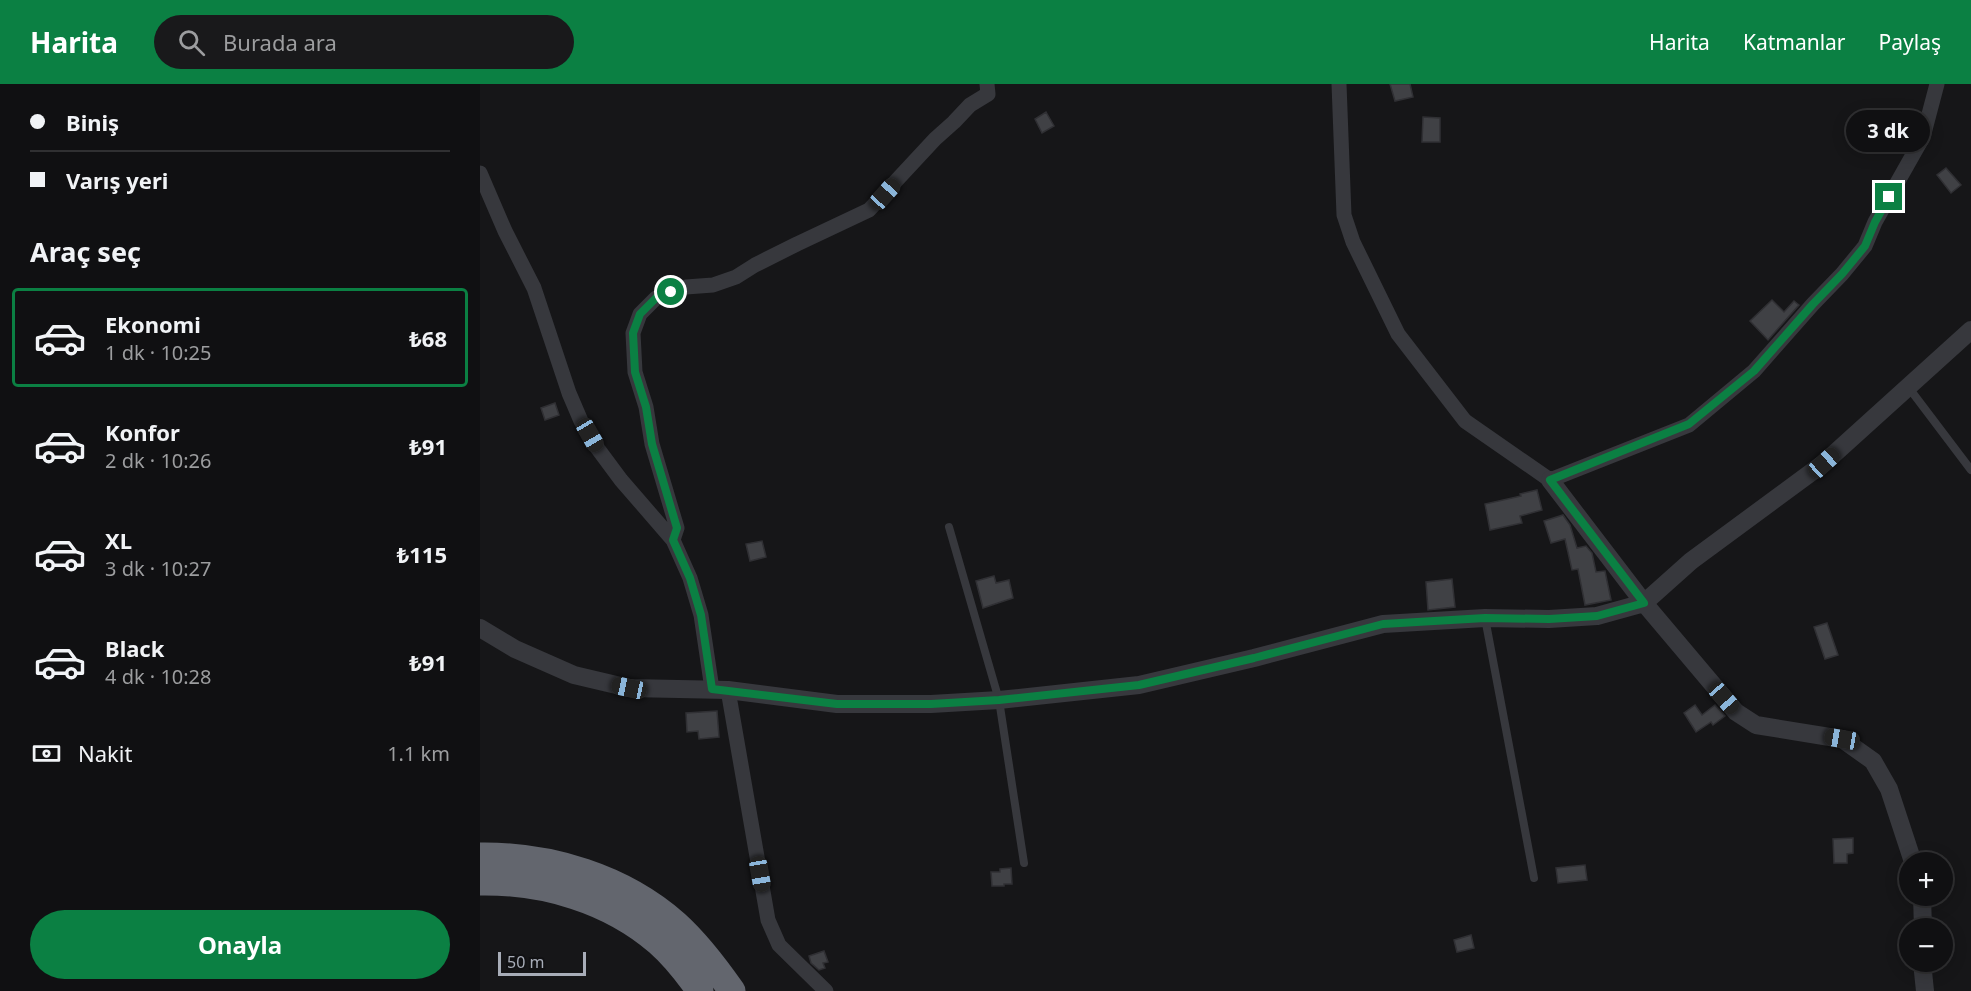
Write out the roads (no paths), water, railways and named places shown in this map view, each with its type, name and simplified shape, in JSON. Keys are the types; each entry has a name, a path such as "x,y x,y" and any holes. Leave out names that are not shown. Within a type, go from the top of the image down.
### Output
{"highway":[{"path":"480,856 504,856 556,864 601,878 632,894 676,924 709,960 732,991"},
{"path":"480,882 502,881 551,888 591,901 628,921 659,943 700,991"}],"street":[{"path":"673,540 677,528 652,444 646,407 635,372 633,333 640,314 656,298 686,287 713,285 735,277 869,210 935,139 970,105 988,94 987,84"},
{"path":"1339,84 1344,215 1353,242 1398,334 1465,421 1550,480 1644,603 1736,712 1756,725 1842,739 1873,761 1889,789 1909,852"},
{"path":"1550,480 1689,424 1754,371 1865,246 1875,222 1923,137 1936,84"},
{"path":"480,173 505,231 534,288 569,393 581,421 597,449 673,540 690,578 720,690 768,920 779,945 826,991"},
{"path":"480,628 515,650 574,675 629,688 720,690 837,704 931,704 999,700 1139,685 1383,624 1485,618 1549,619 1597,616 1644,603 1691,561 1824,463 1971,330"},
{"path":"1923,972 1925,991"}],"lane":[{"path":"1908,387 1971,470"},
{"path":"949,527 999,700 1024,862"},
{"path":"1485,618 1534,878"}]}
